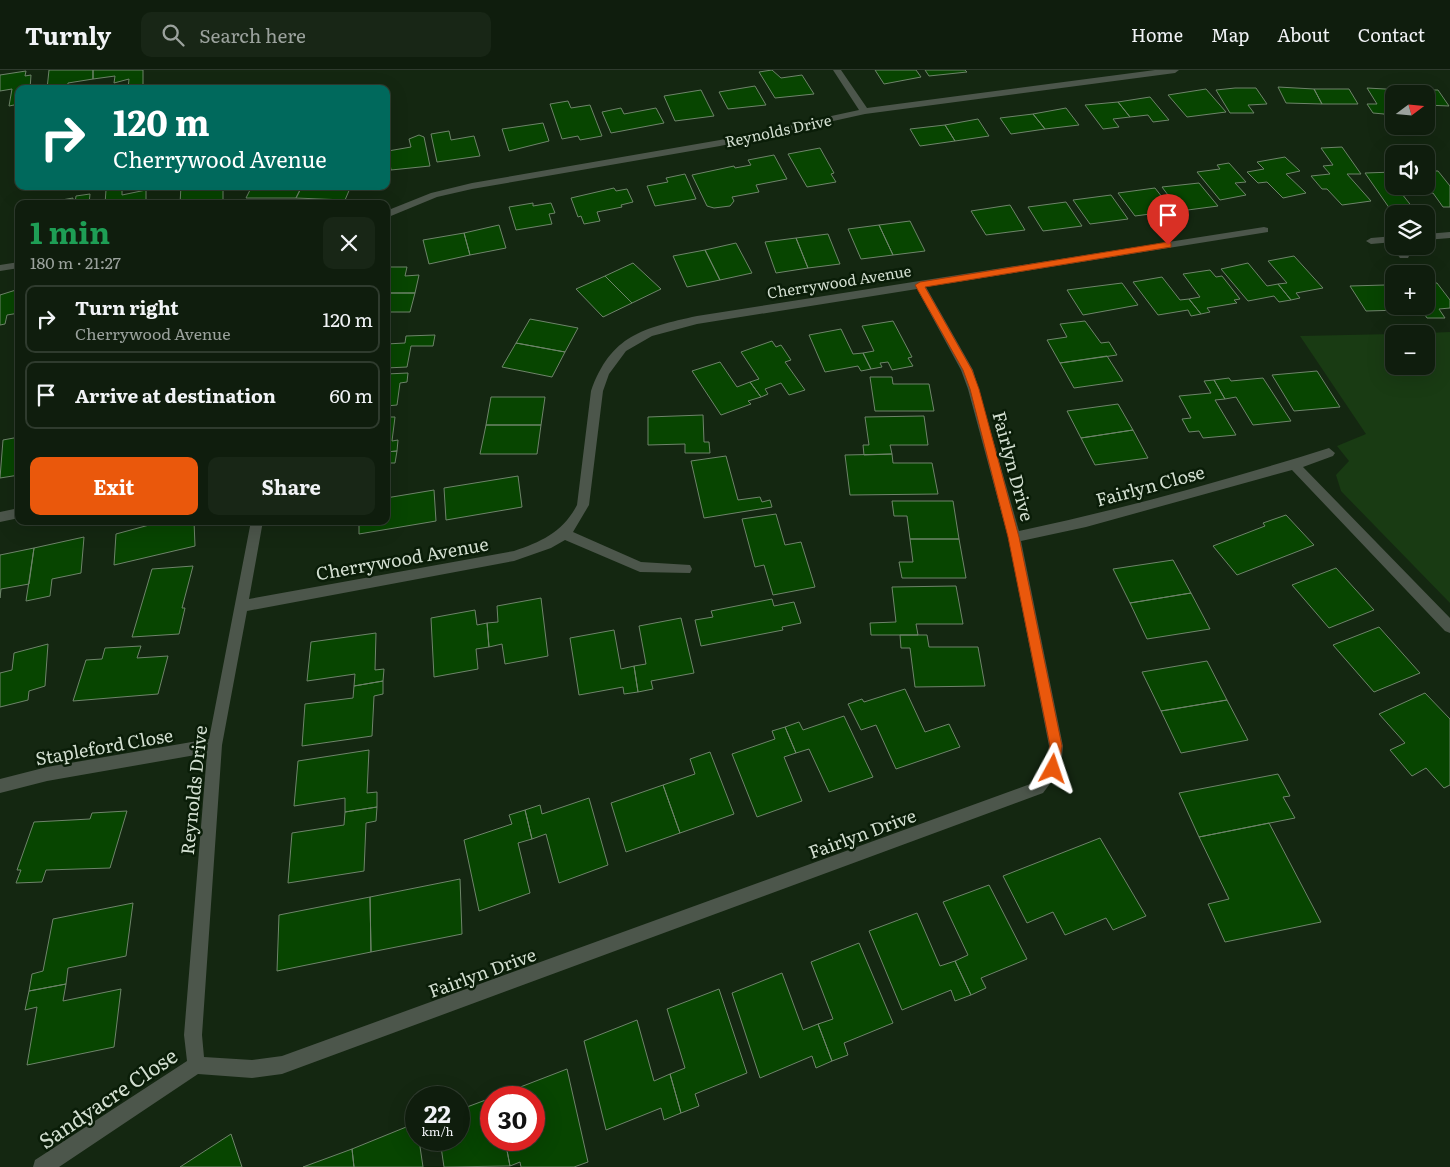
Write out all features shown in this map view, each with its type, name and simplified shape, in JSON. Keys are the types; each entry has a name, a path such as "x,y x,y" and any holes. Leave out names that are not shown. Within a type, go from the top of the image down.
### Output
{"street":[{"path":"837,70 865,111"},
{"name":"Reynolds Drive","path":"390,214 434,195 472,186 720,143 865,111 1175,70"},
{"name":"Cherrywood Avenue","path":"242,606 514,556 541,547 565,534 577,519 583,505 597,391 601,374 612,356 630,341 659,328 697,320 1264,230"},
{"path":"1435,236 1450,235"},
{"path":"1371,241 1385,242"},
{"path":"0,268 15,266"},
{"name":"Fairlyn Drive","path":"196,1065 252,1069 282,1064 1038,788 1053,769 1056,746 1014,537 974,389 967,370 920,285"},
{"name":"Fairlyn Close","path":"1014,537 1086,522 1294,465 1329,453"},
{"path":"1294,465 1450,627"},
{"path":"0,517 15,514"},
{"name":"Reynolds Drive","path":"196,1065 193,1035 215,744 242,606 255,525"},
{"path":"565,534 640,567 685,569"},
{"name":"Stapleford Close","path":"0,786 47,774 215,744"},
{"name":"Sandyacre Close","path":"42,1167 196,1065"}],"green space":[{"path":"1450,332 1450,603 1341,491 1336,475 1349,461 1337,446 1366,434 1300,336 1385,334 1385,375 1435,375 1435,333"}],"building":[{"path":"49,70 93,70 93,79 68,83 68,85 47,85"},
{"path":"93,70 143,70 143,85 128,85 129,79 114,83 115,76 93,79"},
{"path":"772,70 781,78 802,75 814,94 775,98 759,72"},
{"path":"875,70 916,70 921,77 884,84"},
{"path":"925,70 965,70 967,72 929,76"},
{"path":"26,71 25,76 31,75 30,85 15,85 15,105 9,106 12,89 0,91 0,75"},
{"path":"755,86 766,105 728,109 719,92"},
{"path":"1278,87 1314,89 1322,104 1286,103"},
{"path":"1256,88 1267,104 1248,105 1254,113 1230,113 1216,90"},
{"path":"1367,88 1385,89 1385,116 1373,113 1367,104 1377,104"},
{"path":"1206,89 1226,112 1187,117 1168,95"},
{"path":"1314,89 1349,89 1358,104 1322,104"},
{"path":"701,90 714,116 675,121 664,96"},
{"path":"1435,90 1438,90 1449,106 1435,105"},
{"path":"1150,97 1169,120 1153,122 1148,115 1130,117 1118,102"},
{"path":"568,101 571,108 590,105 602,136 580,140 578,136 562,139 550,104"},
{"path":"1118,102 1130,117 1113,119 1119,127 1103,129 1085,105"},
{"path":"621,108 624,114 656,108 664,123 611,133 602,112"},
{"path":"1066,108 1079,125 1045,129 1033,114"},
{"path":"1033,114 1045,129 1011,134 1000,118"},
{"path":"978,119 989,136 955,141 945,125"},
{"path":"543,123 549,141 509,151 502,129"},
{"path":"945,125 955,141 920,146 910,129"},
{"path":"449,131 451,140 474,136 480,156 437,162 431,134"},
{"path":"419,135 424,137 430,166 391,170 390,151 411,147 409,139"},
{"path":"1342,147 1361,174 1347,174 1371,201 1342,205 1327,189 1322,189 1311,176 1330,174 1323,166 1333,165 1321,148"},
{"path":"820,148 834,173 831,174 836,182 807,187 788,154"},
{"path":"774,155 787,179 756,185 759,192 732,197 734,201 730,206 714,208 707,206 692,175 734,166 735,168 751,165 748,160"},
{"path":"1285,157 1300,171 1286,174 1306,193 1283,198 1267,182 1258,183 1247,172 1264,169 1257,162"},
{"path":"1229,163 1246,182 1235,183 1246,195 1220,200 1197,172 1220,169 1217,165"},
{"path":"1435,171 1438,171 1450,186 1450,207 1443,207 1434,195"},
{"path":"1385,172 1385,195 1403,195 1411,205 1387,205 1365,173"},
{"path":"685,174 696,199 655,206 647,186 668,182 666,178"},
{"path":"1199,183 1218,206 1180,211 1162,187"},
{"path":"614,188 616,191 627,189 633,202 621,205 622,207 597,212 600,221 584,224 581,216 578,217 571,198"},
{"path":"1155,188 1173,211 1135,216 1118,193"},
{"path":"106,190 122,190 122,195 146,190 146,200 105,200"},
{"path":"181,190 223,190 223,200 180,200"},
{"path":"250,190 300,190 296,198 246,198"},
{"path":"300,190 349,190 345,200 296,198"},
{"path":"90,194 89,200 75,200 76,196"},
{"path":"1111,195 1128,219 1090,224 1073,200"},
{"path":"1066,202 1082,226 1043,231 1028,207"},
{"path":"533,203 533,206 551,203 555,213 549,214 552,224 516,230 509,207"},
{"path":"1010,205 1025,230 986,235 971,211"},
{"path":"910,221 925,251 893,255 879,225"},
{"path":"499,225 506,248 470,255 464,233"},
{"path":"879,225 893,255 861,259 848,229"},
{"path":"464,233 470,255 429,264 423,240"},
{"path":"828,234 840,264 808,268 796,238"},
{"path":"796,238 808,268 776,273 765,242"},
{"path":"736,243 752,273 720,280 705,250"},
{"path":"705,250 720,280 687,287 673,256"},
{"path":"1294,256 1323,288 1296,293 1300,298 1291,300 1278,284 1287,283 1268,261"},
{"path":"633,263 661,289 632,303 605,276"},
{"path":"1248,263 1267,286 1278,284 1291,300 1279,302 1274,296 1248,301 1221,269"},
{"path":"390,267 407,267 405,276 419,275 415,293 390,293"},
{"path":"1210,270 1216,277 1222,276 1240,299 1234,300 1237,303 1207,308 1210,312 1201,314 1189,299 1200,297 1183,274"},
{"path":"605,276 632,303 603,317 576,289"},
{"path":"1162,277 1180,300 1189,299 1201,314 1191,316 1188,310 1158,315 1133,282"},
{"path":"1122,283 1138,305 1083,315 1067,290"},
{"path":"1435,283 1437,283 1450,300 1450,308 1439,309 1445,318 1427,318 1425,315 1435,315"},
{"path":"1385,285 1385,310 1366,311 1350,286"},
{"path":"15,290 15,314 7,315 5,324 0,325 0,295"},
{"path":"390,293 415,293 410,312 390,312"},
{"path":"530,319 578,328 565,352 516,343"},
{"path":"893,321 912,357 908,358 913,366 892,370 888,362 880,363 882,367 871,369 863,353 874,351 862,326"},
{"path":"1085,321 1101,343 1109,342 1117,355 1060,363 1047,340 1067,337 1060,324"},
{"path":"841,329 853,354 863,353 871,369 861,371 858,366 825,372 809,335"},
{"path":"435,335 433,346 411,346 407,367 390,368 390,344 405,343 406,336"},
{"path":"772,341 776,347 781,345 791,360 785,362 805,390 789,395 781,383 765,389 768,394 761,397 750,382 759,379 741,352"},
{"path":"516,343 565,352 552,377 502,367"},
{"path":"1107,356 1123,381 1074,388 1060,363"},
{"path":"720,362 737,387 750,382 761,397 748,401 751,404 721,415 692,371"},
{"path":"1317,371 1340,407 1294,411 1272,375"},
{"path":"408,373 407,382 400,383 397,405 390,406 390,374"},
{"path":"870,377 892,377 893,384 929,384 934,411 875,411"},
{"path":"1229,378 1231,381 1263,378 1291,421 1253,425 1236,397 1225,399 1214,380"},
{"path":"1214,380 1225,399 1215,400 1236,435 1203,438 1199,431 1189,432 1182,419 1191,418 1179,396 1211,393 1204,381"},
{"path":"491,397 545,397 541,425 486,425"},
{"path":"1118,404 1133,430 1081,438 1067,411"},
{"path":"703,415 704,442 709,442 710,453 685,453 685,444 648,445 648,417"},
{"path":"924,416 928,445 890,445 892,454 864,455 863,445 869,445 865,417"},
{"path":"390,417 395,417 392,441 398,440 397,451 390,452"},
{"path":"486,425 541,425 537,454 480,454"},
{"path":"1133,430 1148,458 1095,465 1081,438"},
{"path":"15,438 15,476 0,478 3,440"},
{"path":"397,451 395,463 390,463 390,452"},
{"path":"892,454 893,463 932,463 938,494 850,495 845,455"},
{"path":"726,456 738,500 760,497 762,502 770,500 772,507 704,518 691,461"},
{"path":"518,476 522,507 446,520 444,488"},
{"path":"434,490 436,521 359,534 359,525 390,525 390,497"},
{"path":"892,501 953,501 959,539 910,539 907,516 894,516"},
{"path":"776,514 785,545 801,542 815,587 773,595 764,565 755,567 742,519"},
{"path":"1286,515 1314,545 1237,575 1213,546 1265,526 1263,523"},
{"path":"149,525 194,525 195,546 114,565 116,534"},
{"path":"84,537 81,573 52,579 50,596 26,601 34,548"},
{"path":"910,539 959,539 966,578 902,578 899,562 913,562"},
{"path":"34,548 29,584 1,589 0,598 0,555"},
{"path":"1173,560 1191,593 1130,603 1113,569"},
{"path":"193,566 182,608 185,608 179,634 132,637 152,569"},
{"path":"1336,568 1374,610 1329,628 1292,585"},
{"path":"956,586 963,624 916,624 918,635 871,635 870,623 896,622 892,587"},
{"path":"1191,593 1210,629 1147,639 1130,603"},
{"path":"541,598 548,656 505,664 502,644 489,647 487,623 498,622 497,606"},
{"path":"772,599 774,606 794,602 801,623 782,627 783,630 701,646 695,620 713,617 711,611"},
{"path":"475,610 477,625 487,623 489,647 476,649 478,669 434,677 431,618"},
{"path":"681,618 694,673 651,681 653,689 638,692 634,666 646,664 639,626"},
{"path":"1379,627 1420,673 1374,692 1333,645"},
{"path":"614,630 621,669 634,666 638,692 624,694 623,687 579,695 570,638"},
{"path":"376,633 375,670 384,669 383,681 354,686 355,674 307,681 311,642"},
{"path":"900,635 927,635 929,647 978,647 985,686 915,687 910,648 901,648"},
{"path":"48,644 45,686 29,691 28,700 0,707 0,673 12,670 14,653"},
{"path":"141,646 137,658 168,656 158,694 73,701 86,660 102,659 105,648"},
{"path":"1207,661 1227,700 1161,711 1142,672"},
{"path":"383,681 383,694 374,696 372,736 302,746 305,704 353,698 354,686"},
{"path":"905,689 925,732 949,724 960,747 896,769 876,725 861,730 848,704 862,699 864,702"},
{"path":"1425,693 1450,719 1450,785 1444,788 1426,768 1412,776 1390,750 1405,743 1379,714"},
{"path":"1227,700 1248,740 1181,753 1161,711"},
{"path":"844,716 873,777 829,792 809,749 796,753 785,727 799,722 803,730"},
{"path":"785,727 796,753 784,757 802,801 757,817 732,754 775,739 772,731"},
{"path":"369,750 367,793 377,792 377,807 345,812 345,798 294,806 298,761"},
{"path":"710,752 734,814 680,833 663,785 695,774 690,759"},
{"path":"1278,774 1290,796 1283,797 1295,818 1199,837 1179,793"},
{"path":"663,785 680,833 626,852 611,803"},
{"path":"589,798 608,865 559,883 546,834 532,839 525,810 540,805 542,814"},
{"path":"377,807 376,821 366,823 364,871 288,883 292,833 344,825 345,812"},
{"path":"525,810 532,839 518,843 530,893 479,911 464,840 512,824 509,815"},
{"path":"127,811 110,868 46,870 42,882 16,883 21,870 17,870 34,822 90,819 92,813"},
{"path":"1269,823 1321,922 1225,942 1208,904 1229,899 1199,837"},
{"path":"1100,838 1146,916 1113,930 1106,918 1065,935 1053,912 1027,923 1003,876"},
{"path":"460,879 462,934 371,952 370,897"},
{"path":"989,885 1027,959 981,978 986,988 971,995 955,961 968,955 943,902"},
{"path":"370,897 371,952 277,971 279,915"},
{"path":"133,903 126,956 68,968 66,984 29,991 32,974 43,971 53,919"},
{"path":"917,913 940,966 955,961 971,995 955,1001 951,990 902,1010 869,931"},
{"path":"859,943 893,1023 844,1043 848,1055 832,1061 818,1024 833,1019 811,962"},
{"path":"782,973 803,1030 818,1024 832,1061 816,1068 812,1056 760,1078 732,993"},
{"path":"66,984 63,1001 121,989 114,1047 27,1065 37,1007 25,1010 29,991"},
{"path":"719,989 747,1073 695,1094 699,1106 681,1113 670,1074 685,1068 667,1009"},
{"path":"637,1020 654,1081 670,1074 681,1113 664,1120 661,1108 606,1130 584,1041"},
{"path":"567,1069 588,1162 574,1167 521,1167 520,1162 510,1166 507,1151 545,1151 545,1086 523,1086"},
{"path":"480,1102 480,1151 507,1151 510,1166 444,1167 442,1151 470,1151 470,1106"},
{"path":"405,1127 405,1151 421,1151 423,1167 354,1167 352,1149"},
{"path":"231,1134 242,1167 180,1167"},
{"path":"352,1149 354,1167 303,1167"}],"route":[{"path":"1053,769 1056,746 1014,537 974,389 967,370 920,285 1168,245"}]}
